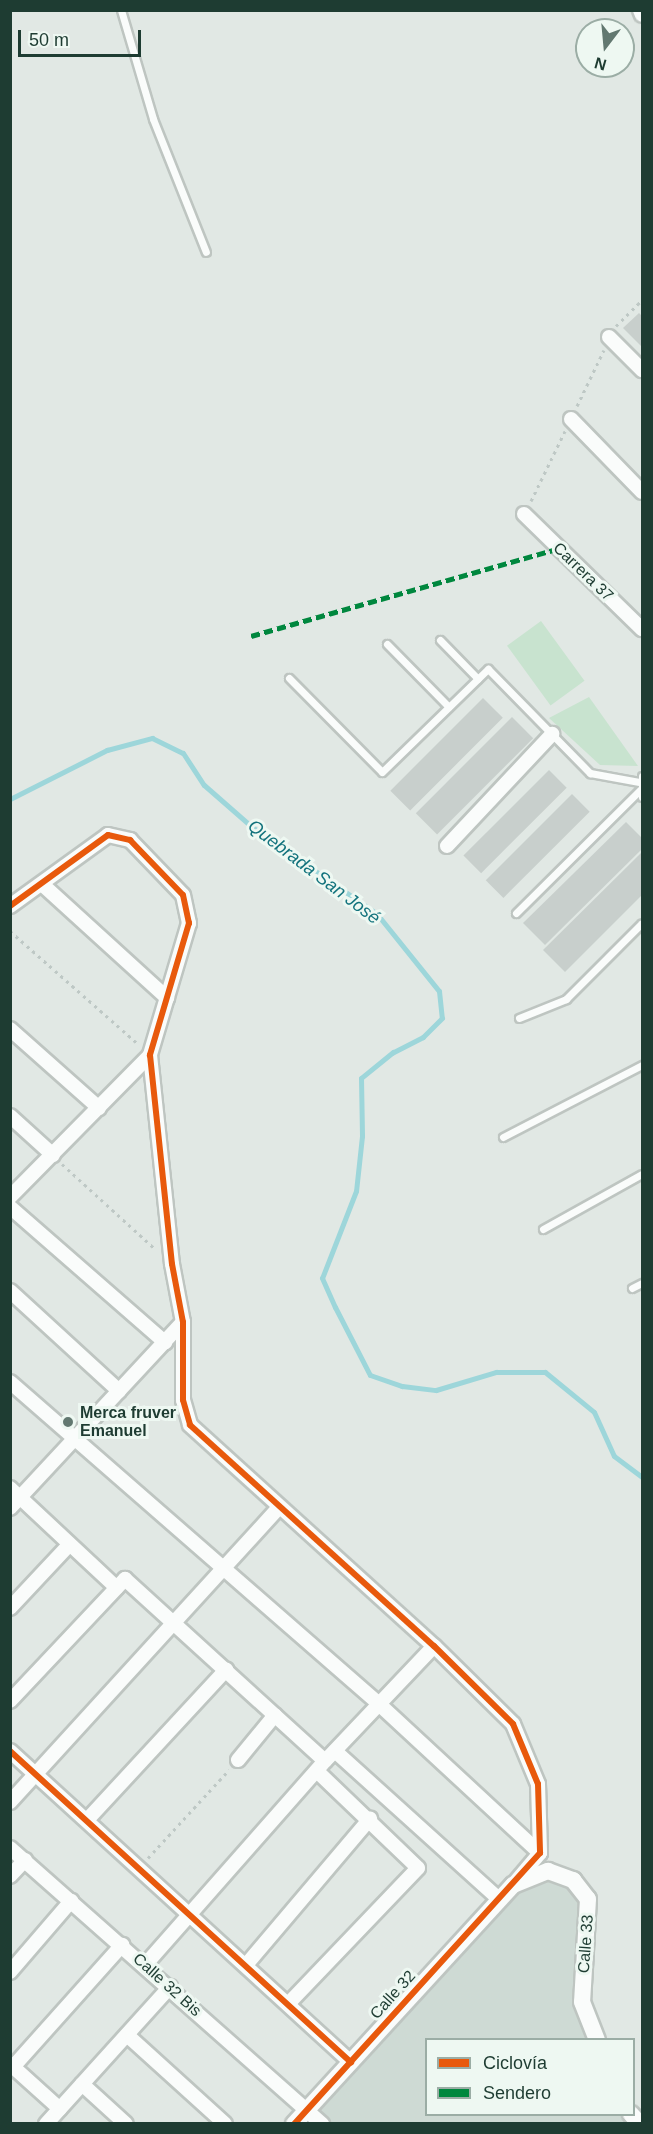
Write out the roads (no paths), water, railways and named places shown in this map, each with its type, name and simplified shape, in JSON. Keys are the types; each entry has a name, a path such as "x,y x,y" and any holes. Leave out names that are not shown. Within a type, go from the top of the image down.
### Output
{"street":[{"path":"640,10 642,15"},
{"path":"609,337 642,370"},
{"path":"571,419 642,492"},
{"name":"Carrera 37","path":"524,514 642,629"},
{"path":"447,846 552,734"},
{"path":"10,906 43,885 108,835 130,840 183,895 189,923 150,1055 172,1264 183,1322 183,1400 190,1425 278,1509 434,1646 513,1724 538,1784 540,1853 513,1885"},
{"path":"43,885 167,998"},
{"path":"10,1029 99,1107"},
{"path":"10,1197 150,1055"},
{"path":"10,1116 52,1155"},
{"path":"10,1207 165,1342"},
{"path":"10,1291 118,1391"},
{"path":"10,1508 16,1492 72,1440 183,1322"},
{"path":"10,1382 72,1440 380,1705 540,1853"},
{"path":"16,1492 69,1545 117,1588"},
{"path":"10,1802 278,1509"},
{"path":"10,1608 69,1545"},
{"path":"10,1701 126,1579 326,1761 500,1899"},
{"path":"145,1965 326,1761 434,1646"},
{"path":"87,1820 226,1670"},
{"path":"238,1760 275,1715"},
{"path":"10,1750 351,2061"},
{"path":"288,2004 418,1868 370,1820 326,1761"},
{"path":"246,1965 370,1820"},
{"name":"Calle 32 Bis","path":"10,1848 170,1987 322,2124"},
{"path":"10,1876 25,1860"},
{"name":"Calle 33","path":"513,1885 548,1871 573,1880 588,1899 582,2002 596,2038"},
{"name":"Calle 32","path":"294,2124 513,1885"},
{"path":"10,1972 72,1901"},
{"path":"60,2109 12,2065 122,1945"},
{"path":"46,2124 170,1987"},
{"path":"127,2035 225,2124"},
{"path":"82,2084 126,2124"}],"lane":[{"path":"121,10 153,119 206,252"},
{"path":"440,640 478,679"},
{"path":"387,644 449,706"},
{"path":"289,678 382,772 488,669 591,773 641,787 516,913"},
{"path":"519,1018 566,999 642,923"},
{"path":"502,1137 642,1065"},
{"path":"543,1229 642,1174"},
{"path":"632,1288 642,1283"}],"waterway":[{"name":"Quebrada San José","path":"10,799 107,750 152,738 183,753 204,785 252,827 377,914 439,991 442,1018 423,1037 393,1052 361,1078 362,1136 356,1191 322,1278 335,1307 370,1375 402,1386 436,1390 496,1372 545,1372 594,1412 614,1456 642,1477"}],"place":[{"name":"Merca fruver Emanuel","path":"68,1422"}]}
